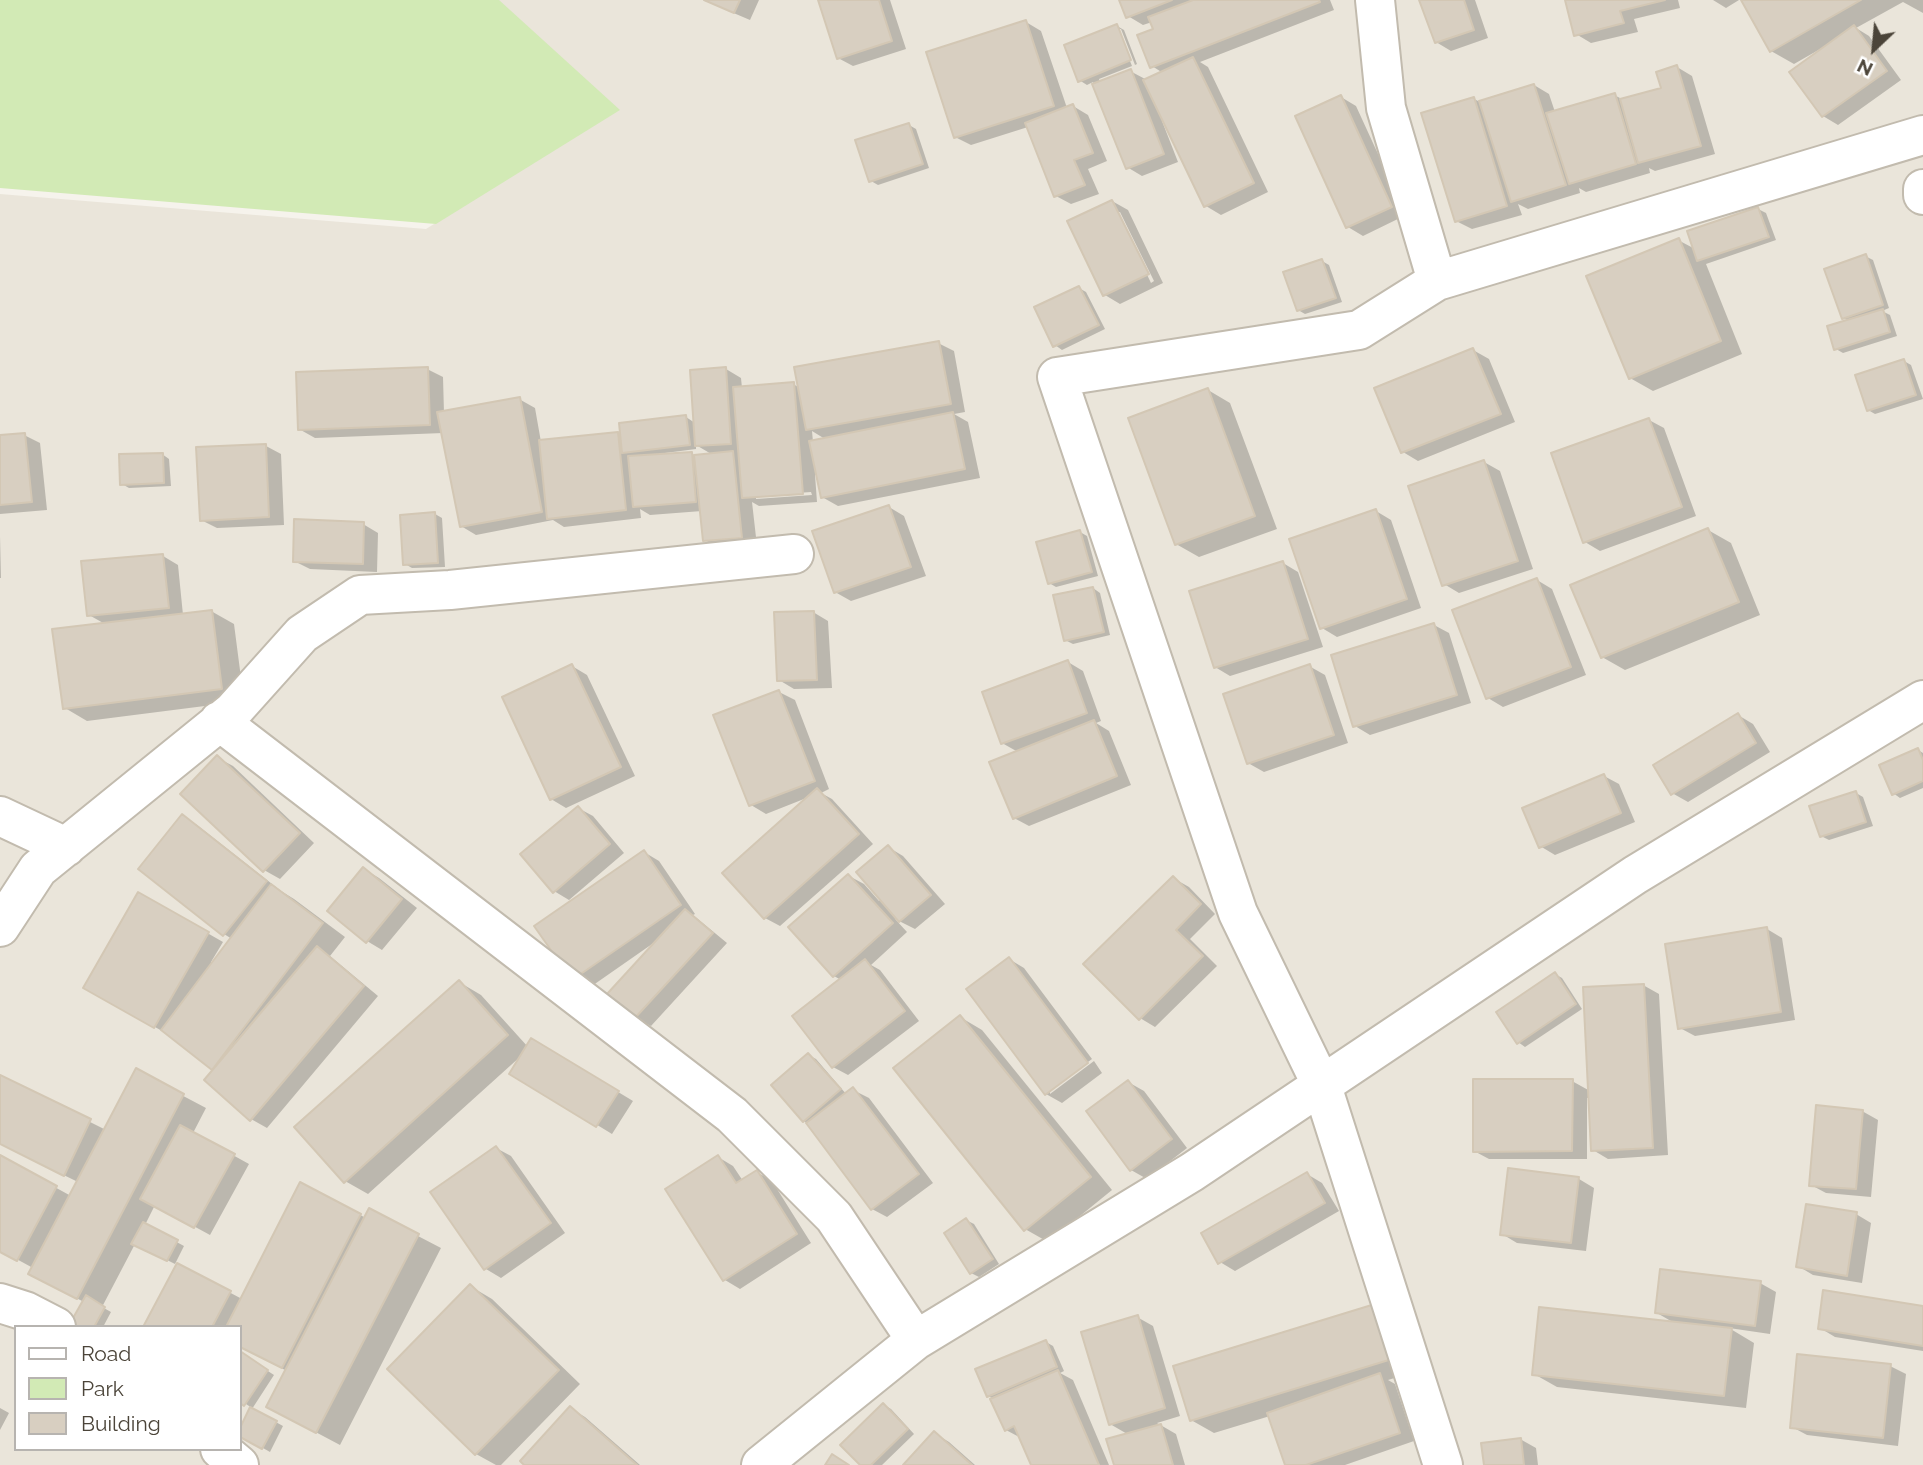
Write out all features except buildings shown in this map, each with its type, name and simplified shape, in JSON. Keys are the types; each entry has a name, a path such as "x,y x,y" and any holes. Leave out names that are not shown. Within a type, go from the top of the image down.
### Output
{"street":[{"path":"1375,0 1386,108 1437,281"},
{"path":"1443,1465 1322,1086 1238,913 1057,377 1359,330 1437,281 1923,135"},
{"path":"1923,188 1923,195"},
{"path":"0,927 38,869 233,711 302,634 360,594 450,590 794,554"},
{"path":"761,1465 916,1340 1192,1172 1635,875 1923,700"},
{"path":"219,721 732,1115 834,1217 916,1340"},
{"path":"0,816 66,847"},
{"path":"0,1303 25,1311 52,1325"},
{"path":"222,1451 239,1465"}],"shaded area":[{"path":"482,0 1923,0 1923,1465 0,1465 0,194 426,229 608,115"}],"green space":[{"path":"0,0 499,0 620,110 436,224 0,188"}]}
